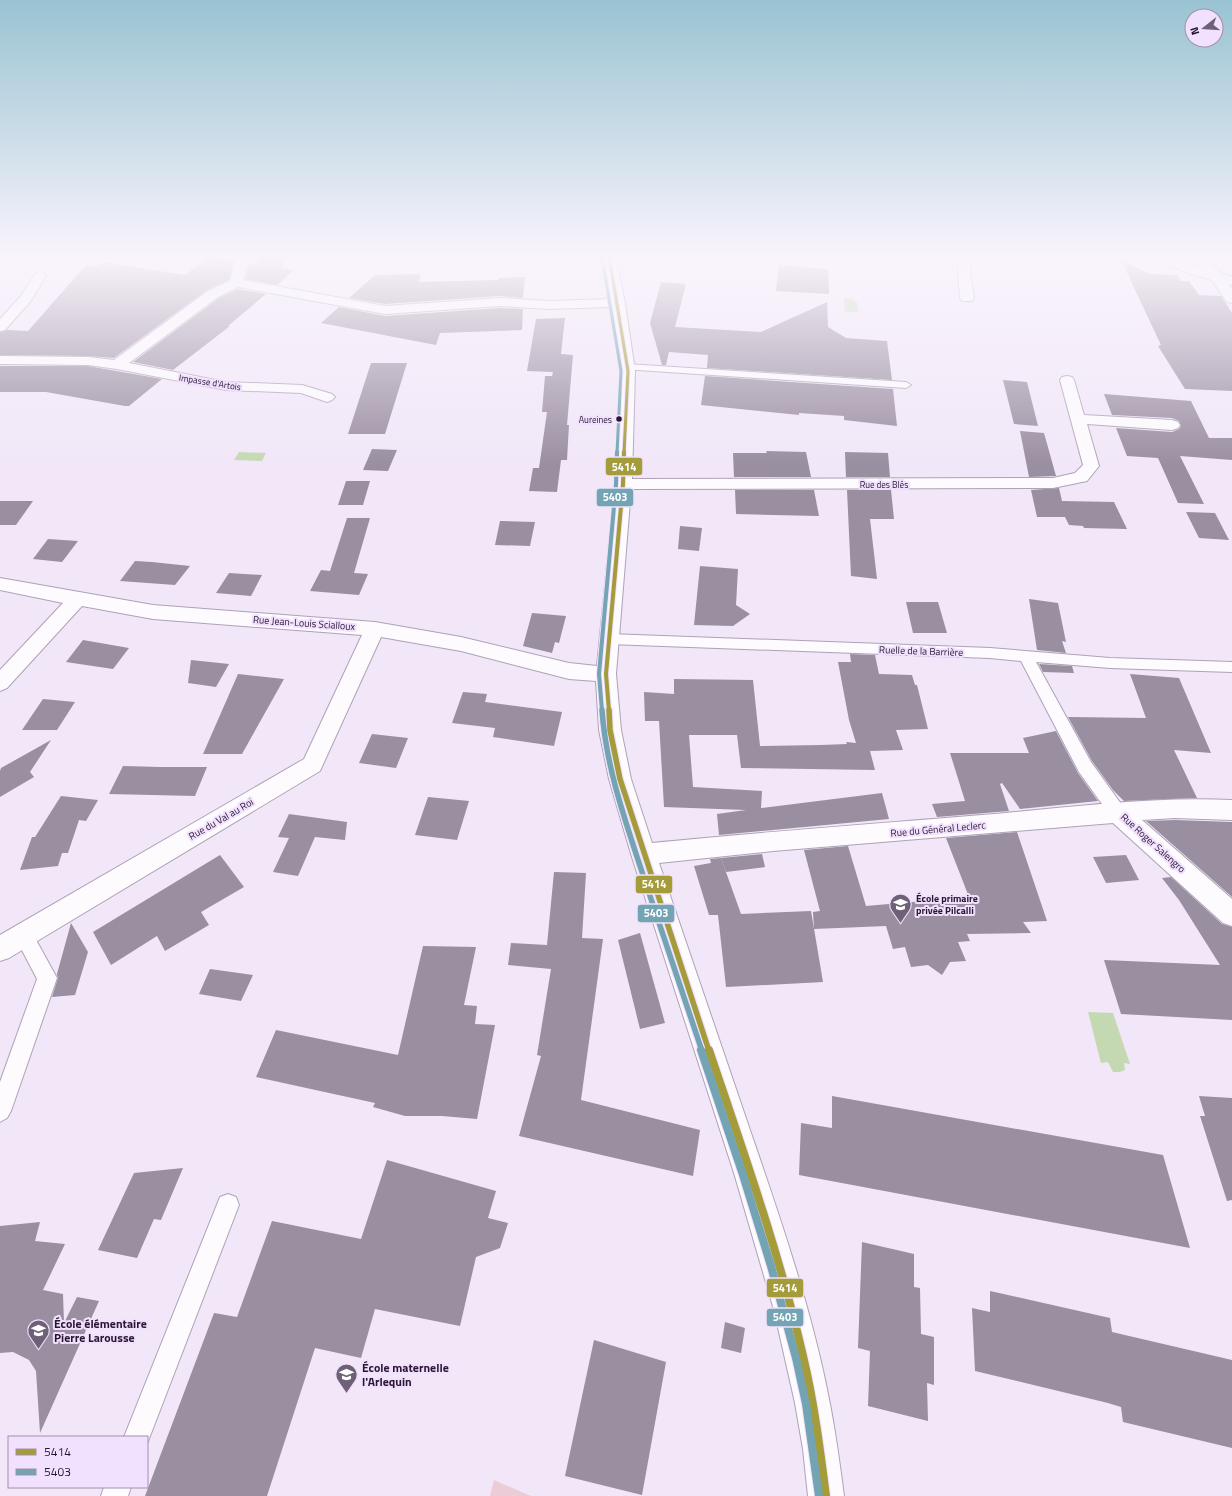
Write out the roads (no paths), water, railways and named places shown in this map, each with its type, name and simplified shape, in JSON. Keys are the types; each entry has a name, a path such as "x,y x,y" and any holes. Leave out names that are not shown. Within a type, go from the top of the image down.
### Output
{"street":[{"path":"117,365 170,326"},
{"path":"622,326 628,367 623,484 606,674 610,730 620,779 643,854 760,1204 786,1294 815,1411 826,1496"},
{"name":"Impasse d'Artois","path":"0,360 88,361 117,365 226,386 302,389 327,397"},
{"name":"Rue des Blés","path":"623,484 1053,483 1081,477 1091,466 1067,380"},
{"path":"1077,419 1172,425"},
{"name":"Rue Jean-Louis Scialloux","path":"0,584 153,612 375,628 461,644 569,671 606,674"},
{"path":"0,683 78,599"},
{"name":"Rue du Val au Roi","path":"0,949 312,765 375,628"},
{"name":"Rue du Général Leclerc","path":"643,854 774,841 1118,813 1142,809 1205,808 1232,810"},
{"name":"Rue Roger Salengro","path":"1118,813 1232,915"}],"lane":[{"path":"628,367 906,386"},
{"name":"Ruelle de la Barrière","path":"609,639 990,653 1110,663 1232,667"},
{"name":"Rue Roger Salengro","path":"1026,657 1085,768 1118,813"},
{"path":"0,1111 47,978 23,935"},
{"path":"137,1436 228,1205"}],"place":[{"name":"Aureines","path":"619,419"},
{"name":"École primaire privée Pilcalli","path":"900,924"},
{"name":"École élémentaire Pierre Larousse","path":"38,1350"},
{"name":"École maternelle l'Arlequin","path":"347,1394"}]}
